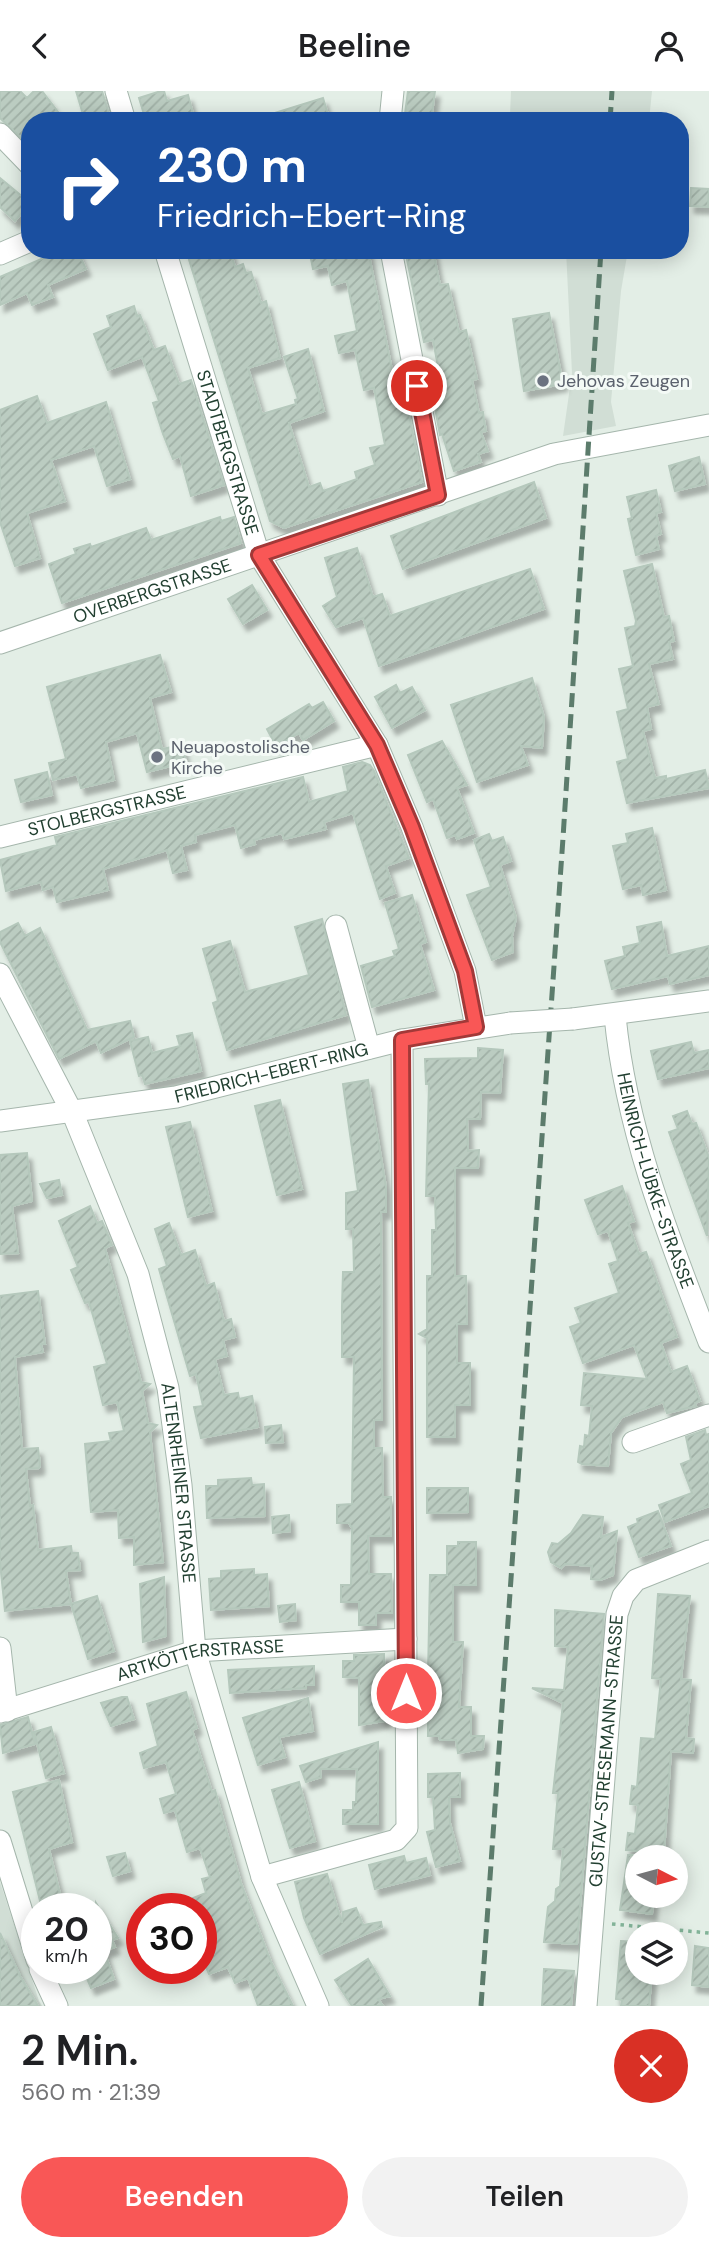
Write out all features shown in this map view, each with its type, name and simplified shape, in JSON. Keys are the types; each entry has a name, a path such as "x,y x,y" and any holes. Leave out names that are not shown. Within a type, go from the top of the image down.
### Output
{"street":[{"path":"116,91 122,112"},
{"path":"390,112 391,92"},
{"path":"0,134 21,156"},
{"path":"0,254 21,245"},
{"name":"STADTBERGSTRASSE","path":"168,259 259,555 377,745 412,827 465,971 476,1027"},
{"path":"393,259 438,495"},
{"name":"OVERBERGSTRASSE","path":"0,643 554,454 709,425"},
{"name":"STOLBERGSTRASSE","path":"0,837 377,745"},
{"path":"336,926 369,1048"},
{"name":"ALTENRHEINER STRASSE","path":"0,974 73,1114 138,1274 168,1388 181,1485 195,1651 262,1877 318,2006"},
{"name":"FRIEDRICH-EBERT-RING","path":"0,1121 73,1114 176,1097 402,1040 476,1027 615,1016 709,1001"},
{"name":"HEINRICH-LÜBKE-STRASSE","path":"615,1016 620,1073 639,1143 662,1220 709,1342"},
{"path":"262,1877 396,1840 407,1828 402,1040"},
{"path":"634,1442 709,1415"},
{"name":"GUSTAV-STRESEMANN-STRASSE","path":"586,2006 617,1614 623,1596 636,1580 709,1551"},
{"name":"ARTKÖTTERSTRASSE","path":"3,1711 195,1651 406,1639"},
{"path":"0,1648 3,1711"},
{"path":"0,1841 21,1909"},
{"path":"47,1984 57,2006"}],"path":[{"path":"593,1923 709,1933"}],"shaded area":[{"path":"511,91 652,91 650,112 510,112"},
{"path":"566,259 626,259 611,402 616,426 563,436 572,373"},
{"path":"0,1882 21,1946 21,1984 33,1984 42,2006 0,2006"}],"building":[{"path":"0,91 20,91 27,98 34,91 42,91 58,112 21,112 21,138 0,118"},
{"path":"76,91 102,91 108,112 82,112"},
{"path":"161,91 164,91 167,101 188,95 193,112 143,112 139,98"},
{"path":"408,91 435,91 432,112 405,112"},
{"path":"323,98 327,112 278,112"},
{"path":"0,178 21,196 21,214 15,221 0,207"},
{"path":"691,188 709,189 708,207 690,206"},
{"path":"41,259 81,259 86,269 48,285 53,297 32,305 27,293 0,305 0,277"},
{"path":"189,259 233,259 235,267 243,264 246,273 251,272 261,303 266,301 280,358 248,368 262,414 296,404 295,400 298,399 284,357 308,349 324,411 289,423 309,487 320,483 323,491 357,479 355,472 375,465 370,448 385,445 374,388 364,390 355,350 339,353 335,336 357,331 347,281 332,285 328,266 313,269 311,259 370,259 399,405 407,403 422,482 284,528 270,521"},
{"path":"407,259 435,259 440,285 448,284 459,332 466,330 477,379 472,380 479,413 483,412 486,431 481,432 488,451 478,454 481,462 454,471 442,434 440,435 433,397 443,393 433,340 424,342"},
{"path":"134,306 154,350 165,346 179,384 191,380 224,485 191,496 180,456 173,459 163,434 153,403 159,401 142,357 108,370 94,334 111,327 107,316"},
{"path":"549,313 563,384 524,391 513,319"},
{"path":"37,396 47,423 106,402 130,479 107,486 94,446 51,460 65,501 27,513 40,558 15,566 0,522 0,410"},
{"path":"699,457 705,484 675,491 669,466"},
{"path":"534,482 546,518 403,569 391,536"},
{"path":"656,490 661,512 656,513 661,534 656,536 659,549 636,555 628,519 632,518 627,497"},
{"path":"220,517 221,521 234,517 241,543 62,603 49,564 76,554 74,549 90,544 91,547 146,528 151,540"},
{"path":"357,548 373,597 382,594 390,616 530,569 544,609 379,666 363,618 336,627 323,606 337,597 325,558"},
{"path":"652,564 664,617 669,616 674,641 669,642 673,659 649,664 659,704 647,707 651,729 643,731 655,778 666,776 666,779 705,770 709,788 627,803 617,762 628,759 617,712 628,709 619,669 633,666 625,628 635,626 636,621 624,571"},
{"path":"252,585 267,610 243,624 228,599"},
{"path":"160,655 171,692 150,698 162,749 182,745 186,762 147,772 137,733 106,742 114,780 81,788 77,774 53,780 49,763 66,759 47,687"},
{"path":"532,678 544,717 542,748 521,746 528,765 477,782 451,705"},
{"path":"396,685 400,693 412,687 425,710 392,728 375,697"},
{"path":"323,702 334,721 303,740 299,733 276,746 267,729 309,704 312,708"},
{"path":"442,741 467,785 457,788 474,833 457,839 455,835 447,838 433,799 427,802 408,755"},
{"path":"362,762 370,765 374,771 409,858 386,866 395,893 380,899 353,813 324,822 326,829 284,839 282,833 254,840 255,844 241,848 235,825 195,835 196,842 181,846 187,870 173,873 167,850 103,869 108,890 57,902 53,887 43,890 41,882 6,891 0,860 57,845 55,837 303,777 309,802 348,791 343,767"},
{"path":"47,772 52,795 21,802 15,780"},
{"path":"652,828 666,890 643,895 641,885 623,889 613,846 628,843 626,834"},
{"path":"489,834 492,841 503,837 511,861 500,865 516,918 512,936 513,952 492,960 467,895 491,887 474,840"},
{"path":"412,895 426,942 420,944 434,990 372,1007 361,966 395,956 393,951 399,949 385,903"},
{"path":"322,919 346,1015 227,1050 213,1003 218,1001 203,949 230,941 245,992 309,975 295,927"},
{"path":"661,922 667,956 709,946 709,975 670,984 668,976 612,989 605,961 625,956 623,947 640,943 637,927"},
{"path":"18,923 25,936 40,928 87,1030 130,1021 134,1037 101,1053 96,1041 59,1059 0,942 0,932"},
{"path":"192,1033 201,1071 145,1084 142,1075 139,1076 130,1041 148,1037 152,1053 180,1046 177,1036"},
{"path":"691,1042 694,1053 709,1050 709,1068 658,1079 651,1051"},
{"path":"478,1048 503,1050 500,1093 481,1092 480,1119 467,1119 468,1151 479,1150 478,1168 455,1168 455,1276 466,1276 467,1324 457,1324 457,1363 470,1363 470,1405 455,1405 455,1437 427,1437 427,1338 419,1334 427,1329 427,1276 432,1276 432,1230 436,1230 435,1196 426,1196 429,1084 426,1084 425,1059 478,1058"},
{"path":"368,1080 386,1187 386,1212 381,1212 382,1420 374,1420 374,1448 382,1448 383,1497 391,1497 391,1536 368,1536 369,1574 391,1574 392,1613 376,1613 376,1625 359,1625 359,1602 341,1602 341,1585 351,1585 352,1528 349,1523 337,1523 337,1505 352,1504 354,1357 342,1357 342,1306 343,1272 354,1272 353,1229 346,1229 346,1193 358,1191 343,1084"},
{"path":"280,1100 302,1189 277,1195 255,1106"},
{"path":"687,1111 692,1124 696,1123 709,1158 707,1236 669,1132 678,1129 673,1116"},
{"path":"190,1122 212,1211 188,1217 166,1127"},
{"path":"27,1153 32,1201 12,1206 18,1253 0,1254 0,1155"},
{"path":"59,1180 62,1195 47,1198 40,1184"},
{"path":"622,1186 634,1221 628,1223 639,1254 646,1252 677,1337 661,1343 671,1372 687,1366 700,1401 695,1403 696,1406 667,1413 663,1402 622,1417 611,1433 608,1466 582,1464 578,1462 580,1446 584,1447 585,1435 589,1436 592,1406 581,1405 584,1373 647,1379 634,1345 583,1363 570,1327 581,1323 575,1308 619,1293 609,1264 618,1261 608,1231 598,1234 585,1200"},
{"path":"90,1206 97,1223 102,1221 112,1245 105,1248 141,1382 150,1384 142,1391 148,1423 157,1425 150,1432 163,1562 134,1565 134,1537 119,1538 118,1510 91,1512 85,1444 111,1441 109,1433 124,1431 117,1402 103,1405 94,1367 107,1364 89,1302 85,1303 71,1270 78,1267 59,1221"},
{"path":"169,1223 181,1255 195,1250 206,1286 214,1283 224,1321 231,1319 235,1337 223,1340 227,1356 215,1359 224,1395 238,1393 239,1399 252,1396 258,1427 201,1438 194,1407 203,1406 196,1374 190,1376 159,1269 167,1266 155,1229"},
{"path":"38,1291 45,1344 41,1344 43,1352 15,1357 22,1449 38,1448 40,1465 39,1468 26,1469 30,1506 33,1505 38,1550 71,1546 72,1553 78,1553 80,1570 66,1571 71,1604 5,1611 0,1563 0,1296"},
{"path":"281,1425 283,1442 266,1443 265,1427"},
{"path":"705,1430 706,1435 709,1434 709,1506 665,1522 659,1505 692,1493 681,1464 691,1460 686,1437"},
{"path":"251,1478 252,1485 264,1484 265,1516 207,1518 206,1486 218,1486 218,1480"},
{"path":"427,1488 468,1488 468,1512 427,1513"},
{"path":"658,1511 671,1546 639,1557 628,1527 638,1523 637,1519"},
{"path":"289,1515 290,1531 273,1533 272,1517"},
{"path":"583,1515 603,1517 601,1537 617,1531 613,1575 600,1580 591,1579 592,1566 565,1564 561,1568 551,1562 548,1552 552,1543 558,1544 571,1533"},
{"path":"458,1542 476,1542 476,1585 453,1585 453,1642 463,1642 459,1707 471,1707 471,1736 484,1736 483,1749 458,1753 456,1740 440,1740 439,1736 428,1736 428,1712 434,1711 433,1676 428,1676 430,1575 447,1575 447,1546 458,1546"},
{"path":"254,1569 254,1575 267,1574 269,1606 211,1610 209,1579 221,1578 221,1571"},
{"path":"164,1577 166,1636 143,1642 140,1584"},
{"path":"658,1594 690,1596 681,1679 691,1680 686,1738 694,1739 693,1753 671,1751 665,1845 627,1845 628,1833 635,1834 638,1805 630,1804 632,1786 637,1787 641,1738 655,1739 661,1679 652,1678"},
{"path":"97,1596 114,1651 88,1659 71,1604"},
{"path":"295,1604 296,1620 280,1622 278,1606"},
{"path":"555,1610 604,1614 577,1944 544,1942 548,1907 555,1901 556,1889 560,1886 563,1849 553,1849 558,1793 553,1793 563,1703 532,1688 564,1690 568,1647 555,1646"},
{"path":"384,1654 385,1721 359,1725 359,1678 343,1677 343,1661 354,1661 354,1655"},
{"path":"314,1666 314,1685 306,1685 306,1688 230,1693 228,1670"},
{"path":"186,1692 197,1728 192,1730 212,1792 215,1790 241,1883 271,1962 293,2006 258,2006 248,1978 235,1983 228,1967 217,1971 217,1893 206,1893 202,1879 210,1877 200,1848 187,1852 175,1810 164,1813 160,1799 176,1794 166,1762 144,1768 140,1753 158,1746 147,1704"},
{"path":"127,1697 134,1719 111,1726 101,1703"},
{"path":"308,1698 313,1731 279,1737 285,1757 258,1765 243,1718"},
{"path":"28,1717 35,1744 3,1753 0,1725"},
{"path":"51,1727 64,1773 46,1778 34,1732"},
{"path":"378,1742 378,1824 343,1824 343,1810 353,1810 353,1802 356,1802 357,1769 320,1769 321,1777 306,1782 300,1766"},
{"path":"460,1773 460,1797 449,1797 450,1823 460,1861 436,1867 427,1832 435,1830 433,1797 428,1797 428,1774"},
{"path":"59,1780 72,1842 49,1849 60,1893 38,1893 13,1792"},
{"path":"299,1782 315,1841 290,1848 272,1790"},
{"path":"125,1853 130,1871 113,1876 107,1857"},
{"path":"404,1856 406,1863 426,1858 430,1875 375,1889 369,1865"},
{"path":"327,1874 342,1923 343,1912 356,1908 363,1925 381,1922 382,1927 320,1954 304,1918 295,1882"},
{"path":"625,1876 625,1908 653,1908 652,1914 620,1910"},
{"path":"112,1928 118,1938 112,1940"},
{"path":"0,1933 21,1978 21,1984 25,1984 38,2006 0,2006"},
{"path":"621,1941 625,1941 625,1985 651,1985 649,2006 621,2006 622,2000 616,1999"},
{"path":"695,1946 709,1948 709,1987 692,1985"},
{"path":"368,1959 390,1996 378,1999 383,2006 352,2006 335,1980"},
{"path":"544,1969 574,1971 571,2006 542,2006"}],"railway":[{"path":"611,112 612,91"},
{"path":"481,2006 563,838 600,259"}],"place":[{"name":"Jehovas Zeugen","path":"543,381"},
{"name":"Neuapostolische Kirche","path":"157,757"}],"route":[{"path":"406,1693 402,1040 476,1027 465,971 412,827 377,745 259,555 438,495 417,386"}]}
